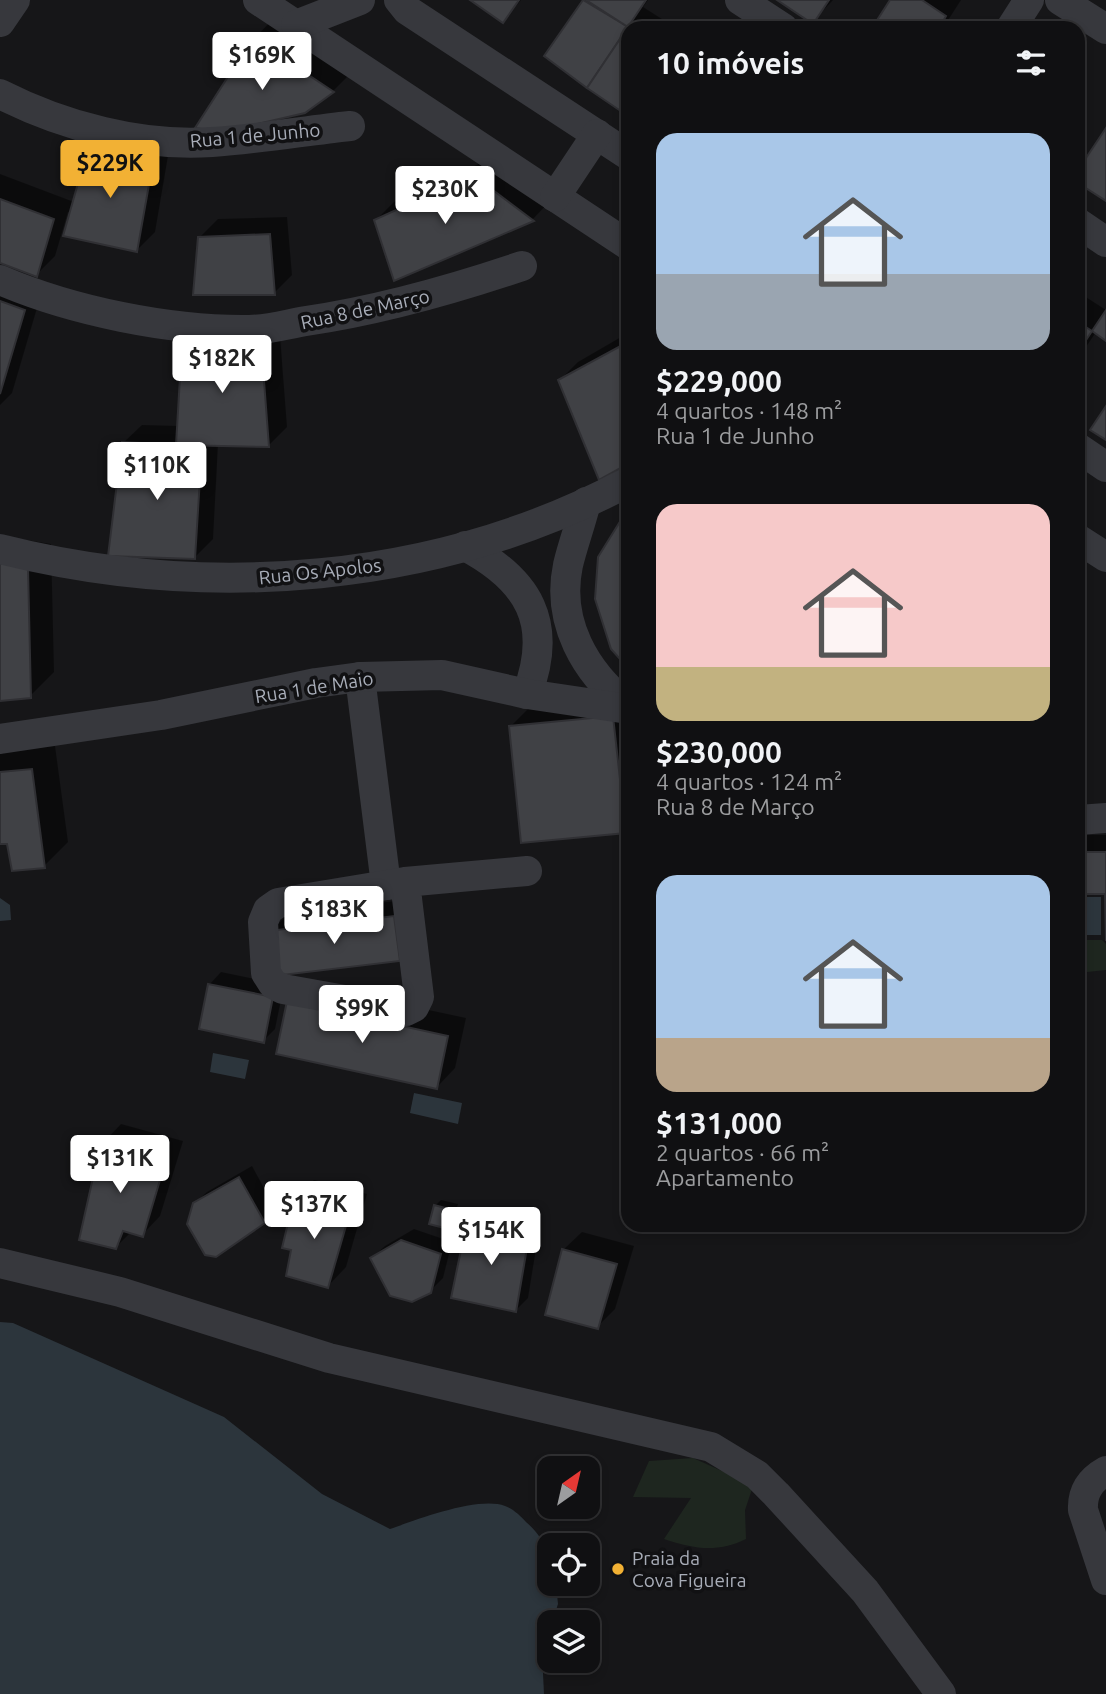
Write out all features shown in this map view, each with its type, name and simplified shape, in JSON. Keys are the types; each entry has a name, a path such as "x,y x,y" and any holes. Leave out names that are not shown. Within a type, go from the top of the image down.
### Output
{"street":[{"path":"0,22 15,0"},
{"path":"258,0 621,240"},
{"path":"296,25 360,0"},
{"path":"399,0 407,10 621,150"},
{"path":"740,0 772,21"},
{"path":"1016,21 1029,0"},
{"path":"1060,0 1106,29"},
{"name":"Rua 1 de Junho","path":"0,94 31,110 129,138 210,142 350,126"},
{"path":"555,197 597,134"},
{"path":"1085,228 1106,242"},
{"name":"Rua 8 de Março","path":"0,280 27,292 136,321 250,331 353,314 449,291 522,265"},
{"path":"1085,454 1106,467"},
{"name":"Rua Os Apolos","path":"0,549 128,573 195,578 250,578 359,569 465,546 586,502 621,485"},
{"path":"586,502 568,566 565,599 572,632 586,663 606,689 621,701"},
{"path":"1085,544 1106,557"},
{"path":"465,546 493,561 512,577 527,598 536,621 539,646 536,671 527,694"},
{"name":"Rua 1 de Maio","path":"0,739 161,715 316,683 360,677 442,675 527,694 621,706"},
{"path":"360,677 395,883 419,998 414,1007 406,1010 283,989 273,984 266,973 263,922 268,910 278,903 395,883 527,871"},
{"path":"1085,820 1106,818"},
{"path":"0,1263 120,1292 329,1358 711,1447 757,1475 776,1494 865,1591 941,1694"},
{"path":"1096,1480 1083,1510 1106,1580"}],"shaded area":[{"path":"1085,897 1101,897 1101,935 1085,935"},
{"path":"0,898 10,905 11,920 0,921"},
{"path":"1085,940 1102,940 1106,944 1106,970 1085,972"},
{"path":"213,1053 249,1060 245,1079 210,1072"},
{"path":"414,1093 462,1103 458,1124 410,1113"},
{"path":"0,1322 13,1323 224,1417 322,1494 390,1529 447,1510 479,1504 505,1506 519,1515 537,1533 537,1596 557,1596 556,1610 537,1610 537,1673 543,1673 544,1694 0,1694"},
{"path":"693,1458 731,1475 752,1489 745,1510 746,1539 725,1546 705,1548 664,1539 691,1498 633,1497 649,1461"}],"building":[{"path":"470,0 519,0 503,23"},
{"path":"583,0 621,23 621,37 587,88 544,56"},
{"path":"586,0 646,0 632,21 621,22"},
{"path":"777,0 829,0 815,21 808,21"},
{"path":"890,0 922,0 946,16 943,21 876,21"},
{"path":"621,37 621,111 587,88"},
{"path":"253,38 334,92 305,113 222,132 195,128"},
{"path":"1106,128 1106,201 1085,188 1085,160"},
{"path":"88,148 153,162 137,252 63,236"},
{"path":"473,175 534,221 394,281 374,220"},
{"path":"0,199 54,219 37,277 0,263"},
{"path":"270,234 275,295 193,295 198,237"},
{"path":"0,301 25,310 0,394"},
{"path":"1106,310 1106,341 1092,331"},
{"path":"1085,326 1092,331 1085,342"},
{"path":"261,341 269,447 176,445 182,343"},
{"path":"621,346 621,468 599,480 558,380"},
{"path":"1106,406 1106,440 1090,430"},
{"path":"122,442 202,446 195,559 108,556"},
{"path":"621,520 621,660 611,649 595,599 598,557"},
{"path":"0,563 28,568 31,698 0,701"},
{"path":"613,716 621,788 621,833 521,843 509,726"},
{"path":"32,769 45,868 12,871 7,844 0,844 0,772"},
{"path":"1085,852 1106,852 1106,941 1105,894 1085,894"},
{"path":"394,916 400,961 274,976 268,931"},
{"path":"208,984 273,997 264,1043 199,1029"},
{"path":"287,1001 448,1036 437,1089 276,1054"},
{"path":"101,1142 166,1160 143,1237 123,1231 116,1249 79,1240"},
{"path":"239,1177 265,1223 216,1257 205,1255 187,1224 193,1203"},
{"path":"294,1198 350,1212 328,1288 286,1276 291,1250 282,1248"},
{"path":"434,1205 453,1210 448,1229 429,1224"},
{"path":"467,1221 529,1236 516,1312 451,1298"},
{"path":"401,1240 441,1254 431,1293 412,1302 390,1296 370,1258"},
{"path":"562,1249 617,1264 598,1329 545,1315"}],"place":[{"name":"Praia da Cova Figueira","path":"618,1569"}]}
